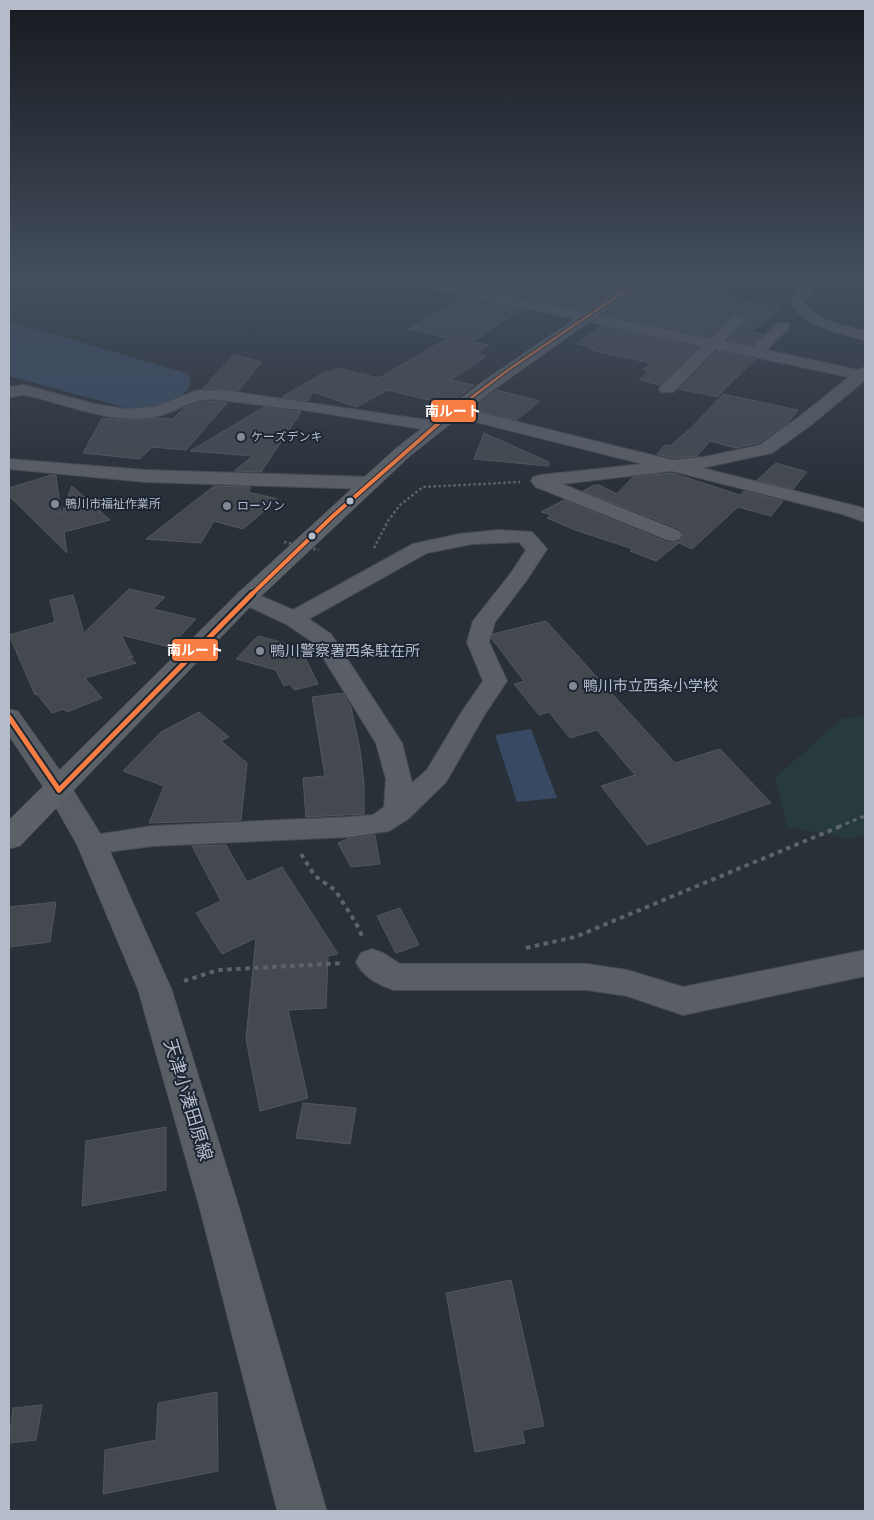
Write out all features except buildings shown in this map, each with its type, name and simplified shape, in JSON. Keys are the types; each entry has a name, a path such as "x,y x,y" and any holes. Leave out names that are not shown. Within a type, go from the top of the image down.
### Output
{"main road":[{"path":"9,838 59,790 247,597 370,483 434,426 543,349"},
{"name":"天津小湊田原線","path":"9,717 59,790 92,844 155,990 220,1210 302,1511"}],"street":[{"path":"667,389 708,349"},
{"path":"736,349 864,373"},
{"path":"755,353 759,349"},
{"path":"540,481 677,466 766,449 864,373"},
{"path":"9,392 24,390 125,413 155,412 178,404 191,396 201,394 219,395 307,405 434,426"},
{"path":"454,411 677,466 849,510 865,516"},
{"path":"9,464 146,476 370,483"},
{"path":"540,481 672,535"},
{"path":"92,844 153,836 379,824 398,812 437,776 473,713 495,681 478,642 484,621 519,577 537,549 525,536 503,535 420,548 294,619"},
{"path":"247,597 294,619 323,639 389,743 399,779 398,812"},
{"path":"372,962 394,976 587,977 627,983 683,1001 865,963"}],"path":[{"path":"372,576 367,561 398,507 411,493 423,488 442,485 540,481"},
{"path":"284,542 319,550"},
{"path":"520,949 574,937 865,816"},
{"path":"155,990 218,970 372,962 356,923 335,890 316,876 300,852 296,829"}],"green space":[{"path":"865,716 865,834 853,839 787,827 775,778 841,719"}],"water":[{"path":"9,349 104,349 186,373 191,379 189,387 182,396 160,406 130,409 9,376"},
{"path":"531,729 557,798 517,802 495,735"}],"transit line":[{"name":"南ルート","path":"59,790 149,697 286,560 333,516 455,409 540,349"},
{"name":"南ルート","path":"9,717 59,790"}],"place":[{"name":"ケーズデンキ","path":"241,437"},
{"name":"鴨川市福祉作業所","path":"55,504"},
{"name":"ローソン","path":"227,506"},
{"name":"鴨川警察署西条駐在所","path":"260,651"},
{"name":"鴨川市立西条小学校","path":"573,686"}]}
